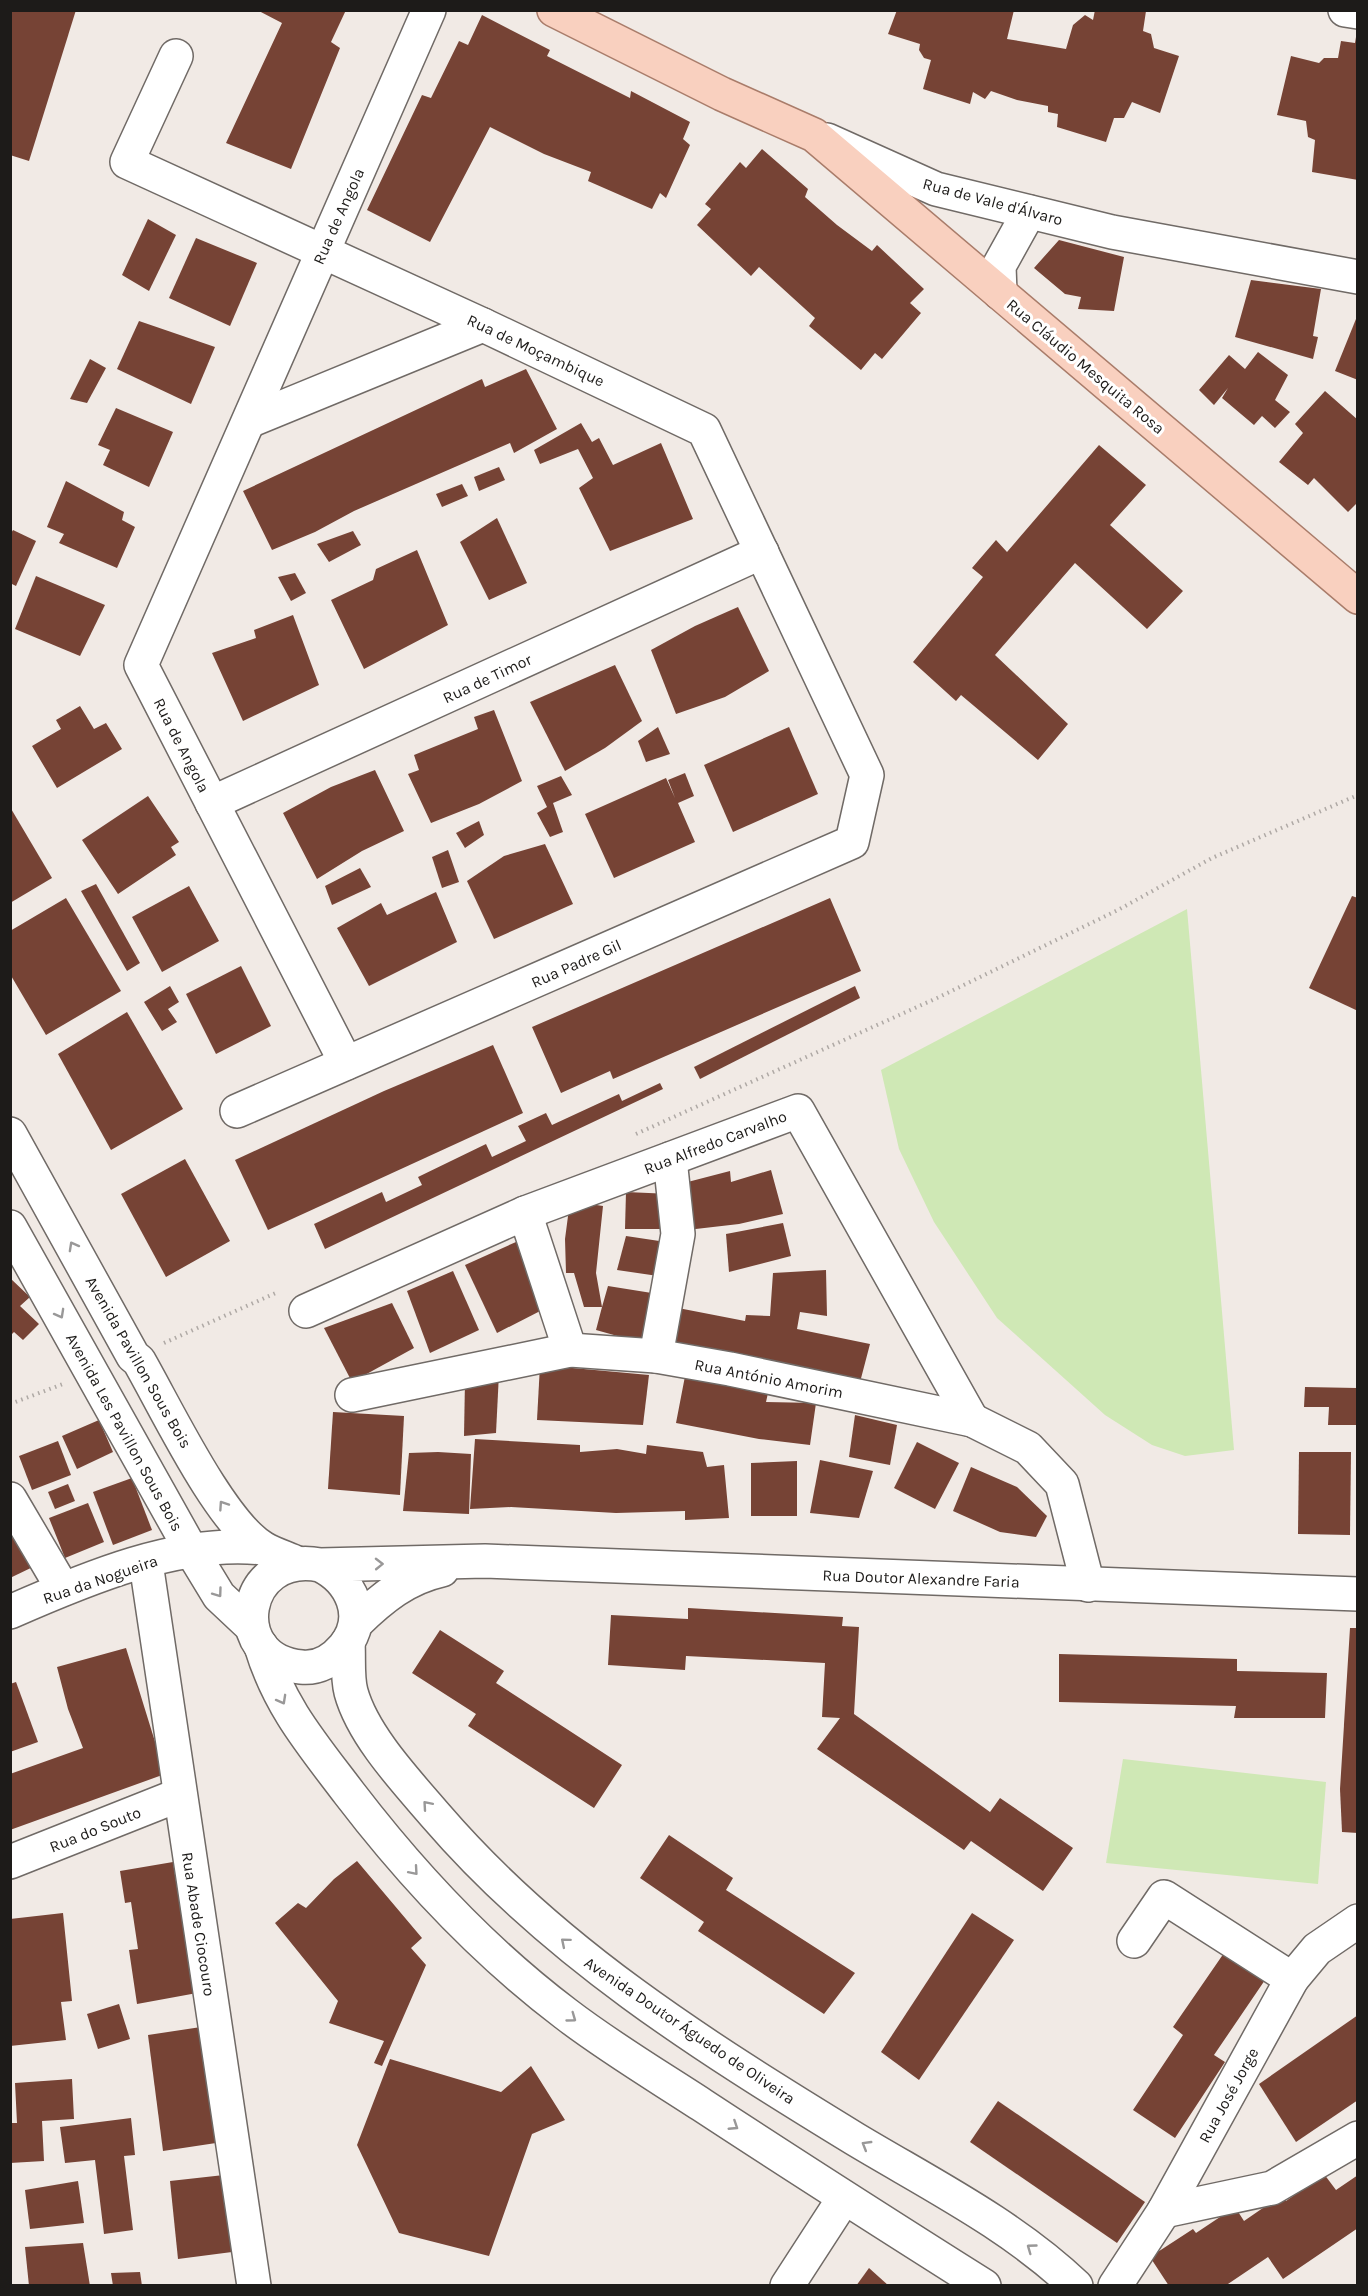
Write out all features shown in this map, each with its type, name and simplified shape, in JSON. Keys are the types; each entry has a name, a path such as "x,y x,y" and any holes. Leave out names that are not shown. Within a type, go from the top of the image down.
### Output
{"main road":[{"name":"Rua de Vale d'Álvaro","path":"554,10 722,94 814,135"},
{"name":"Rua Cláudio Mesquita Rosa","path":"814,135 1358,597"}],"street":[{"name":"Rua de Angola","path":"346,1063 141,665 429,10"},
{"path":"1345,10 1358,12"},
{"name":"Rua de Moçambique","path":"176,56 127,162 483,325 704,430 867,775"},
{"name":"Rua de Vale d'Álvaro","path":"814,135 936,189 1112,232 1358,277"},
{"path":"1000,293 999,266 1029,212"},
{"path":"249,421 483,325"},
{"name":"Rua de Timor","path":"212,803 762,552"},
{"name":"Rua Padre Gil","path":"237,1111 852,842 867,775"},
{"name":"Rua Alfredo Carvalho","path":"306,1311 525,1213 798,1111 972,1420"},
{"name":"Avenida Pavillon Sous Bois","path":"10,1134 134,1356 210,1485 240,1528 262,1548 308,1564"},
{"path":"656,1356 678,1234 670,1159"},
{"path":"525,1213 570,1350"},
{"name":"Avenida Les Pavillon Sous Bois","path":"10,1227 191,1550 219,1596 256,1637"},
{"name":"Rua António Amorim","path":"352,1395 570,1350 656,1356 972,1420 1028,1448 1062,1484 1088,1585"},
{"path":"10,1499 63,1589"},
{"name":"Rua da Nogueira","path":"10,1612 63,1589 191,1550 234,1545 262,1548"},
{"path":"485,1561 308,1564 280,1568 266,1578 256,1593 251,1610 256,1637 270,1678 284,1705 323,1759 420,1878 470,1929 574,2020 844,2198 946,2276 984,2286"},
{"path":"256,1637 273,1658 289,1666 305,1668 322,1665 337,1656 352,1633 394,1589 412,1579 485,1561"},
{"name":"Rua Doutor Alexandre Faria","path":"485,1561 1358,1594"},
{"name":"Rua Abade Ciocouro","path":"146,1563 179,1795 257,2285"},
{"path":"308,1564 344,1581 356,1608 352,1633"},
{"name":"Avenida Doutor Águedo de Oliveira","path":"352,1633 351,1692 369,1728 391,1762 455,1838 520,1903 624,1989 750,2074 1014,2235 1076,2286"},
{"name":"Rua do Souto","path":"10,1862 179,1795"},
{"path":"1134,1941 1164,1898 1292,1979"},
{"name":"Rua José Jorge","path":"1115,2286 1164,2211 1292,1979 1317,1949 1358,1920"},
{"path":"1164,2211 1272,2188 1358,2138"},
{"path":"787,2286 844,2198"}],"path":[{"path":"1118,910 1212,858 1358,795"}],"green space":[{"path":"1187,909 1234,1450 1185,1456 1152,1445 1105,1415 997,1318 934,1222 899,1149 881,1070"},
{"path":"1123,1759 1326,1782 1318,1884 1106,1863"}],"building":[{"path":"10,10 76,10 29,161 10,155"},
{"path":"257,10 346,10 331,42 340,48 291,169 226,143 282,23"},
{"path":"897,10 1014,10 1007,39 1066,49 1073,25 1085,15 1093,20 1095,10 1146,11 1143,31 1151,34 1154,48 1179,56 1160,113 1132,102 1124,118 1114,118 1106,142 1057,127 1058,114 1048,112 1048,106 1017,100 991,91 985,99 973,92 970,104 923,89 931,60 924,58 919,50 920,44 888,34"},
{"path":"482,15 550,50 547,56 630,98 631,91 690,122 683,139 690,145 666,198 660,193 652,209 588,181 591,172 544,154 490,127 430,242 367,210 422,95 431,98 459,41 468,45"},
{"path":"1358,37 1358,180 1312,172 1315,140 1308,137 1306,121 1277,115 1291,56 1319,63 1324,58 1338,58 1341,41 1355,43"},
{"path":"762,149 808,189 805,197 837,225 872,251 877,245 924,289 910,303 921,313 882,359 875,353 861,370 809,326 815,318 759,267 751,276 697,225 711,209 705,204 740,162 746,168"},
{"path":"148,219 176,235 149,291 122,275"},
{"path":"196,238 257,263 230,326 169,298"},
{"path":"1059,240 1124,257 1114,311 1078,309 1081,297 1065,294 1034,268"},
{"path":"1251,280 1321,289 1313,336 1318,337 1313,359 1235,337"},
{"path":"1358,314 1358,380 1335,371"},
{"path":"139,321 215,347 191,404 117,369"},
{"path":"1258,352 1288,375 1275,400 1290,412 1275,428 1262,416 1254,425 1222,398 1228,388 1214,405 1199,390 1229,355 1245,369"},
{"path":"90,359 106,368 87,403 70,399"},
{"path":"526,369 557,429 514,453 510,443 354,511 315,532 272,550 243,491 482,379 485,387"},
{"path":"1325,391 1358,420 1358,502 1348,512 1314,478 1308,485 1279,462 1303,433 1295,424"},
{"path":"116,408 173,432 149,487 103,465 110,450 98,445"},
{"path":"581,423 592,442 599,438 613,465 661,443 693,519 610,551 579,488 593,478 578,449 540,464 534,450"},
{"path":"1099,445 1146,485 1110,525 1183,591 1147,629 1075,563 995,655 1068,724 1038,760 961,695 956,701 913,662 983,577 972,568 996,540 1007,552"},
{"path":"499,467 505,480 479,491 474,477"},
{"path":"66,481 124,512 122,520 135,527 117,568 59,543 64,534 47,527"},
{"path":"462,484 468,496 442,507 436,494"},
{"path":"497,518 527,583 489,600 460,542"},
{"path":"13,530 36,541 16,586 10,583 10,535"},
{"path":"353,531 361,545 329,562 317,544"},
{"path":"417,550 448,625 364,669 331,600 373,580 376,569"},
{"path":"295,573 306,593 291,601 278,577"},
{"path":"36,576 105,605 80,656 15,629"},
{"path":"738,607 769,671 725,697 676,714 651,650 695,626"},
{"path":"293,615 319,685 243,721 212,653 256,638 254,630"},
{"path":"615,665 642,721 605,748 565,771 530,702"},
{"path":"80,706 94,729 106,723 122,749 57,788 32,746 61,729 56,720"},
{"path":"494,710 522,781 479,804 431,823 408,774 419,770 414,755 478,729 474,717"},
{"path":"658,727 670,754 646,762 638,741"},
{"path":"789,727 818,794 733,832 704,765"},
{"path":"375,770 404,831 362,851 317,879 283,813 331,787"},
{"path":"685,773 694,796 678,803 695,842 614,878 585,814 666,778 675,798 668,780"},
{"path":"561,776 572,795 553,803 563,832 550,837 537,813 547,807 537,786"},
{"path":"148,796 179,842 171,847 176,855 118,894 82,840"},
{"path":"10,807 52,878 10,903"},
{"path":"479,821 484,835 465,848 456,833"},
{"path":"545,844 573,904 494,939 467,881 504,856"},
{"path":"448,850 459,882 442,888 432,857"},
{"path":"360,868 371,887 332,905 325,886"},
{"path":"96,884 140,963 127,971 81,891"},
{"path":"189,886 219,941 162,972 132,917"},
{"path":"436,892 457,942 369,986 337,928 381,903 387,915"},
{"path":"1352,896 1358,898 1358,1011 1309,988"},
{"path":"66,898 121,991 46,1035 10,974 10,931"},
{"path":"830,898 861,971 613,1079 610,1071 561,1093 532,1027"},
{"path":"241,966 271,1026 216,1054 186,994"},
{"path":"170,986 179,1002 168,1009 177,1022 162,1031 144,1002"},
{"path":"855,986 860,998 700,1079 694,1067"},
{"path":"127,1012 183,1109 111,1150 58,1054"},
{"path":"493,1045 523,1113 268,1230 235,1160 384,1091"},
{"path":"660,1083 663,1089 325,1249 314,1224 382,1192 386,1202 422,1185 418,1177 486,1144 492,1157 526,1141 518,1126 546,1113 552,1125 619,1094 622,1101"},
{"path":"185,1159 230,1241 166,1277 121,1194"},
{"path":"771,1170 783,1214 739,1224 687,1230 680,1184 730,1171 731,1182"},
{"path":"626,1192 671,1194 667,1229 625,1229"},
{"path":"570,1201 603,1206 596,1273 602,1307 584,1307 574,1273 566,1273 565,1239"},
{"path":"783,1223 791,1256 729,1272 726,1234"},
{"path":"626,1236 666,1242 658,1276 617,1270"},
{"path":"516,1242 546,1308 497,1333 465,1265"},
{"path":"826,1270 827,1316 800,1312 797,1329 870,1344 859,1386 666,1347 673,1307 745,1321 746,1315 770,1316 773,1273"},
{"path":"453,1271 479,1330 430,1353 407,1291"},
{"path":"10,1278 30,1297 20,1306 39,1324 23,1340 14,1332 10,1336"},
{"path":"608,1286 658,1294 646,1344 596,1330"},
{"path":"392,1303 414,1348 352,1382 324,1328"},
{"path":"540,1365 649,1375 643,1425 537,1420"},
{"path":"686,1371 768,1393 766,1402 816,1403 810,1445 759,1439 676,1423"},
{"path":"499,1373 496,1433 464,1436 465,1380"},
{"path":"1305,1387 1357,1388 1356,1425 1328,1425 1329,1407 1304,1407"},
{"path":"333,1412 404,1416 400,1495 328,1489"},
{"path":"855,1415 897,1425 890,1465 849,1457"},
{"path":"99,1420 113,1452 77,1469 62,1436"},
{"path":"475,1439 580,1445 580,1452 617,1449 646,1454 647,1445 703,1452 707,1467 724,1465 729,1518 685,1520 685,1511 616,1513 511,1507 470,1509"},
{"path":"58,1441 71,1475 32,1490 19,1456"},
{"path":"917,1442 959,1463 935,1509 894,1488"},
{"path":"1299,1452 1351,1452 1350,1535 1298,1534"},
{"path":"409,1453 471,1454 469,1514 403,1511"},
{"path":"820,1460 873,1471 859,1518 810,1513"},
{"path":"797,1461 797,1516 751,1516 751,1463"},
{"path":"971,1467 1017,1487 1047,1516 1036,1537 1000,1532 953,1511"},
{"path":"132,1478 152,1530 113,1545 93,1492"},
{"path":"68,1484 75,1501 55,1509 48,1492"},
{"path":"88,1503 104,1542 65,1558 49,1518"},
{"path":"10,1526 39,1564 10,1578"},
{"path":"688,1608 843,1617 842,1626 859,1627 854,1714 990,1812 1000,1798 1073,1848 1043,1891 971,1841 964,1850 817,1749 840,1718 822,1717 825,1663 686,1656 685,1670 608,1665 611,1615 688,1619"},
{"path":"1350,1628 1358,1628 1358,1833 1342,1832 1340,1789"},
{"path":"440,1630 504,1671 496,1683 622,1765 594,1808 468,1726 476,1714 412,1673"},
{"path":"126,1648 165,1774 10,1830 10,1774 83,1748 68,1709 57,1667"},
{"path":"1059,1654 1237,1659 1237,1671 1327,1673 1325,1718 1234,1718 1236,1706 1059,1702"},
{"path":"16,1682 38,1742 10,1752 10,1684"},
{"path":"669,1835 733,1878 726,1890 855,1973 824,2014 698,1931 704,1922 640,1878"},
{"path":"357,1861 422,1938 411,1948 426,1965 382,2066 374,2063 384,2041 329,2023 338,2001 275,1923 298,1903 306,1908 334,1879"},
{"path":"173,1862 178,1894 187,1893 197,1993 137,2004 129,1950 138,1949 131,1902 125,1903 120,1871"},
{"path":"63,1913 72,2001 61,2002 66,2040 10,2046 10,1919"},
{"path":"972,1913 1014,1940 919,2080 881,2052"},
{"path":"1224,1953 1265,1980 1214,2055 1225,2062 1175,2138 1133,2110 1183,2035 1173,2027"},
{"path":"119,2004 130,2039 98,2049 87,2014"},
{"path":"1358,2015 1358,2100 1296,2142 1259,2084"},
{"path":"201,2027 216,2143 163,2151 148,2035"},
{"path":"390,2059 501,2092 531,2066 565,2120 532,2134 489,2256 399,2233 357,2145"},
{"path":"72,2079 74,2119 42,2121 44,2161 10,2163 10,2123 17,2123 15,2083"},
{"path":"998,2101 1145,2202 1117,2243 970,2142"},
{"path":"131,2118 135,2155 124,2156 133,2230 104,2234 95,2160 65,2163 60,2127"},
{"path":"1324,2174 1336,2190 1358,2175 1358,2228 1283,2279 1268,2257 1225,2286 1169,2286 1150,2257 1193,2229 1196,2233 1235,2207 1244,2221 1282,2195 1286,2201"},
{"path":"224,2175 232,2252 178,2259 170,2181"},
{"path":"78,2181 84,2223 30,2229 25,2190"},
{"path":"83,2243 90,2286 29,2286 25,2247"},
{"path":"869,2268 889,2286 856,2286"},
{"path":"140,2272 142,2286 113,2286 111,2273"}]}
